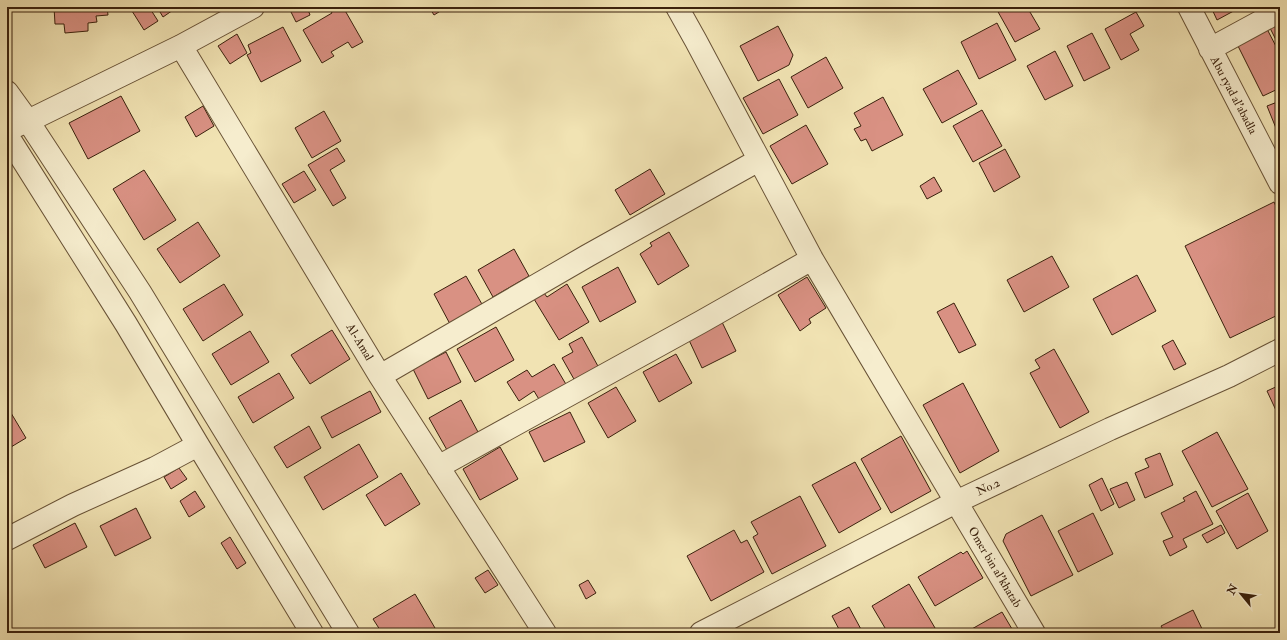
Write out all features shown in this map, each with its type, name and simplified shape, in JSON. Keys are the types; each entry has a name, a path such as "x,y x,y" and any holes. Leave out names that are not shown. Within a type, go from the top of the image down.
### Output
{"street":[{"path":"7,129 28,122 181,46 253,7"},
{"name":"Omer bin al'khatab","path":"677,7 812,259 1034,633"},
{"name":"Abu ryad al'abadla","path":"1189,7 1280,183"},
{"path":"1210,49 1280,11"},
{"name":"Al-Amal","path":"181,46 380,376 546,633"},
{"path":"7,92 144,299 348,633"},
{"path":"7,135 126,324 312,633"},
{"path":"380,376 587,256 759,160"},
{"path":"438,467 812,259"},
{"name":"No.2","path":"701,633 956,502 1110,429 1229,376 1280,350"},
{"path":"7,539 73,505 155,468 198,445"}],"building":[{"path":"54,7 107,7 108,15 96,16 97,22 88,23 88,31 65,33 64,24 55,24"},
{"path":"137,7 149,7 158,21 144,30 132,11"},
{"path":"157,7 175,7 176,8 163,17"},
{"path":"307,7 310,15 296,22 289,8"},
{"path":"329,7 343,7 363,42 352,48 348,42 331,52 334,56 322,63 303,30 332,13"},
{"path":"429,7 447,7 434,15"},
{"path":"1003,7 1027,7 1040,29 1015,42 997,10"},
{"path":"1211,7 1241,7 1217,20"},
{"path":"1136,12 1144,26 1130,34 1139,50 1121,60 1105,29"},
{"path":"1280,21 1280,48 1269,26"},
{"path":"997,23 1016,60 979,79 961,42"},
{"path":"778,26 793,55 789,65 758,81 740,46"},
{"path":"283,27 301,61 261,82 247,55 251,53 248,45"},
{"path":"1267,29 1280,54 1280,88 1263,96 1237,44"},
{"path":"1092,33 1110,68 1084,81 1067,46"},
{"path":"237,34 247,53 230,64 218,46"},
{"path":"1055,51 1073,86 1045,100 1027,66"},
{"path":"826,57 843,88 808,108 791,77"},
{"path":"958,70 977,104 942,123 923,89"},
{"path":"779,79 798,115 763,134 743,98"},
{"path":"121,96 140,131 88,159 69,123"},
{"path":"883,97 903,135 872,151 866,139 861,141 854,129 861,126 854,113"},
{"path":"1280,101 1280,138 1267,106"},
{"path":"203,106 214,126 196,137 185,117"},
{"path":"982,110 1002,146 973,162 953,126"},
{"path":"324,111 341,141 312,158 295,128"},
{"path":"806,125 828,164 792,184 770,146"},
{"path":"337,148 345,161 330,170 346,198 333,206 308,165"},
{"path":"1005,149 1020,177 994,192 979,163"},
{"path":"650,169 665,194 630,215 615,190"},
{"path":"144,170 176,220 144,240 113,189"},
{"path":"304,171 316,190 294,203 282,184"},
{"path":"934,177 942,191 927,199 920,186"},
{"path":"1274,202 1280,215 1280,314 1230,338 1185,246"},
{"path":"198,222 220,256 180,283 157,249"},
{"path":"669,232 689,266 658,285 640,254 652,246 650,243"},
{"path":"514,249 529,276 493,297 478,270"},
{"path":"1052,256 1069,287 1024,312 1007,280"},
{"path":"618,267 636,302 600,322 582,287"},
{"path":"1137,275 1156,311 1112,335 1093,299"},
{"path":"466,276 483,306 450,324 434,294"},
{"path":"807,277 826,308 809,319 811,323 800,331 778,295"},
{"path":"224,284 243,315 203,341 183,309"},
{"path":"567,284 589,322 559,340 534,299 544,293 547,297"},
{"path":"954,303 976,345 959,353 937,312"},
{"path":"722,322 736,351 702,368 688,338"},
{"path":"496,327 514,360 475,382 457,349"},
{"path":"332,330 350,359 310,384 291,355"},
{"path":"250,331 269,362 231,385 212,354"},
{"path":"582,337 599,368 575,381 562,358 573,352 569,344"},
{"path":"1173,340 1186,364 1174,370 1162,346"},
{"path":"1054,349 1089,412 1060,428 1030,373 1040,368 1035,360"},
{"path":"446,352 461,382 428,399 413,369"},
{"path":"676,354 692,383 659,402 643,372"},
{"path":"554,364 567,386 540,401 534,391 519,401 507,382 527,370 532,377"},
{"path":"279,373 294,398 253,423 238,397"},
{"path":"963,383 999,451 960,473 923,405"},
{"path":"1280,385 1280,419 1267,391"},
{"path":"616,387 636,421 608,438 588,403"},
{"path":"370,391 381,412 332,438 321,417"},
{"path":"461,400 478,432 447,450 429,418"},
{"path":"7,408 26,438 11,447 7,439"},
{"path":"570,412 585,442 544,462 529,432"},
{"path":"309,426 321,448 287,468 274,447"},
{"path":"1217,432 1248,489 1212,507 1182,451"},
{"path":"901,436 931,491 891,513 861,459"},
{"path":"359,444 378,477 323,510 304,477"},
{"path":"500,447 518,479 480,500 463,469"},
{"path":"1160,453 1173,485 1145,498 1135,473 1149,467 1145,459"},
{"path":"855,462 881,509 839,533 812,485"},
{"path":"179,468 187,479 171,489 164,477"},
{"path":"401,473 420,504 385,526 366,495"},
{"path":"1102,478 1114,504 1101,511 1089,485"},
{"path":"1127,482 1135,500 1119,508 1110,489"},
{"path":"195,491 205,507 189,517 180,501"},
{"path":"1196,491 1213,524 1183,539 1187,547 1170,556 1163,541 1173,537 1161,513 1185,501 1183,498"},
{"path":"1248,493 1268,531 1237,549 1216,511"},
{"path":"800,496 826,546 772,574 753,537 758,534 751,522"},
{"path":"136,508 151,538 115,556 100,526"},
{"path":"1093,513 1113,554 1078,572 1058,531"},
{"path":"1042,515 1073,575 1031,596 1003,541 1006,534"},
{"path":"75,523 87,547 45,568 33,545"},
{"path":"1221,525 1225,533 1207,543 1202,535"},
{"path":"734,530 741,543 747,540 764,572 711,601 687,556"},
{"path":"230,537 246,563 237,569 221,543"},
{"path":"967,551 983,578 935,606 918,577 961,552 963,554"},
{"path":"488,570 498,585 485,593 475,578"},
{"path":"588,580 596,593 586,599 579,585"},
{"path":"909,584 938,633 888,633 872,606"},
{"path":"415,594 435,628 426,633 382,633 373,619"},
{"path":"849,607 863,633 841,633 832,616"},
{"path":"1193,610 1204,633 1165,633 1161,626"},
{"path":"1002,612 1012,629 1004,633 971,633 970,630"}]}
